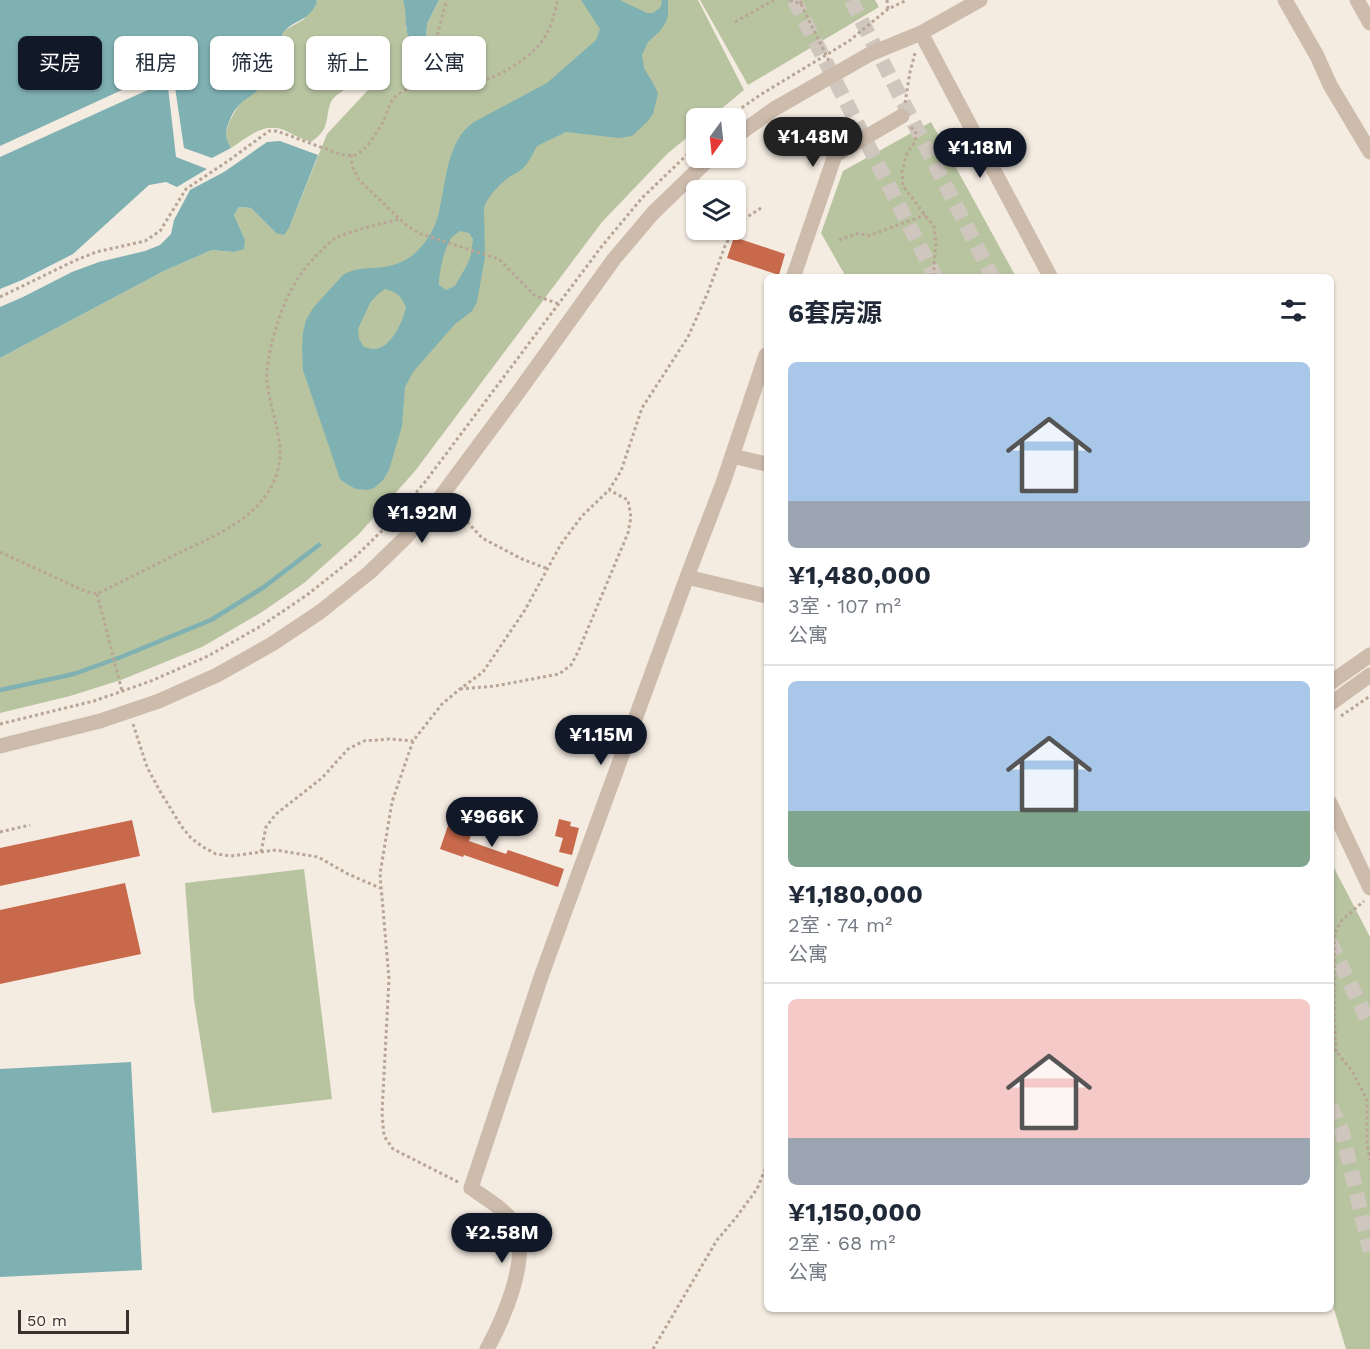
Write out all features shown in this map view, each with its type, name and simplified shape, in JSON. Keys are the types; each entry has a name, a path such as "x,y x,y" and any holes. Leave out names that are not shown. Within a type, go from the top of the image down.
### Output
{"street":[{"path":"746,129 774,109 870,54 921,33 980,0"},
{"path":"1285,0 1330,85 1370,152"},
{"path":"1358,0 1369,19"},
{"path":"921,33 1049,274"},
{"path":"794,274 835,155 902,116"},
{"path":"0,746 100,721 159,701 217,675 272,644 320,612 370,572 406,537 442,495 614,259 653,213 700,168"},
{"path":"487,1349 507,1307 519,1264 520,1247 516,1227 503,1211 471,1188 542,974 732,456 764,361"},
{"path":"732,456 764,464"},
{"path":"687,577 764,596"},
{"path":"1334,680 1370,655"},
{"path":"1334,701 1370,675"},
{"path":"1334,812 1370,888"}],"path":[{"path":"437,36 448,0"},
{"path":"486,80 503,72 539,45 552,21 557,0"},
{"path":"735,22 774,0"},
{"path":"790,0 801,2 825,55 836,73"},
{"path":"886,0 888,8"},
{"path":"742,108 849,41 888,8 908,0"},
{"path":"921,33 910,72 902,116 916,134 915,142 907,153 902,171 903,186 934,227 936,243 934,274"},
{"path":"0,297 96,252 145,241 160,231 186,189 269,131 287,134 342,155 360,152 383,122 392,99 406,90"},
{"path":"351,155 352,166 359,180 418,233 499,259 534,296 560,304"},
{"path":"0,724 94,701 151,681 208,656 261,626 307,595 356,556 391,522 425,482 602,246 642,198 686,156"},
{"path":"746,218 762,208"},
{"path":"839,240 859,232 868,236 925,215"},
{"path":"0,552 87,592 97,594 235,524 250,512 267,494 275,480 281,459 280,440 267,380 269,355 278,318 291,289 309,262 332,240 400,219"},
{"path":"471,1188 393,1149 384,1136 382,1113 389,979 380,874 392,802 413,741 442,704 483,672 525,610 561,544 582,516 609,490 621,471 642,408 688,337 728,240"},
{"path":"460,689 495,686 559,674 570,665 578,652 628,533 631,517 628,500 609,490"},
{"path":"442,495 482,538 522,559 548,569"},
{"path":"97,594 122,691"},
{"path":"1341,716 1370,696"},
{"path":"129,711 147,767 182,827 191,838 216,854 231,856 276,850 318,857 380,888"},
{"path":"261,852 266,827 276,814 322,778 348,749 364,741 389,739 413,741"},
{"path":"0,832 30,825"},
{"path":"1334,931 1342,920 1370,896"},
{"path":"1334,1017 1336,1052"},
{"path":"1334,1049 1352,1071 1367,1100 1367,1145 1370,1161"},
{"path":"653,1349 717,1240 757,1189 764,1172"}],"green space":[{"path":"316,0 403,0 406,7 406,29 418,36 402,36 402,90 486,90 486,36 426,36 427,24 439,0 698,0 744,90 722,108 686,108 686,138 667,154 602,222 415,471 359,534 304,583 262,612 202,647 121,680 70,696 0,713 0,358 164,271 212,250 233,252 245,240 234,215 239,207 251,208 276,233 289,228 327,134 368,90 390,90 390,36 306,36 306,90 344,90 332,100 327,121 320,135 311,142 284,130 262,129 231,148 225,137 229,122 240,103 258,90 294,90 294,36 282,36 285,30 303,20 317,2"},
{"path":"700,0 875,0 879,7 748,85"},
{"path":"931,122 1014,274 844,274 821,233 843,171"},
{"path":"1334,868 1370,937 1370,1349 1346,1349 1334,1309"},
{"path":"304,869 332,1099 212,1113 194,1000 185,883"}],"water":[{"path":"0,0 316,0 317,2 310,13 291,25 282,36 210,36 210,90 257,90 239,105 231,117 226,135 231,148 212,158 184,148 175,90 198,90 198,36 114,36 114,90 122,90 0,146"},
{"path":"403,0 439,0 427,24 426,36 409,36"},
{"path":"581,0 620,0 647,13 653,13 660,8 661,0 668,0 666,22 648,42 642,55 644,68 658,93 653,114 632,136 619,138 566,132 537,146 522,169 508,178 494,192 484,208 485,257 477,302 472,311 455,324 413,372 405,387 402,426 389,470 383,480 368,490 356,489 345,483 340,479 303,370 303,332 306,320 313,308 343,275 358,269 394,265 416,252 426,241 435,225 448,164 465,130 474,122 547,83 596,40 600,29","holes":["460,231 469,233 473,239 471,255 455,286 446,290 439,285 443,260 449,242","385,289 396,293 404,303 406,307 402,319 386,344 373,349 364,347 359,339 358,329 370,303"]},
{"path":"148,90 168,90 176,157 207,169 177,187 166,182 149,185 73,254 0,289 0,157"},
{"path":"280,141 318,155 289,228 284,235 276,233 251,208 239,207 234,215 245,240 244,249 233,252 212,250 164,271 0,358 0,307 72,272 160,245 171,234 174,220 190,190 224,172 267,142"},
{"path":"131,1062 142,1270 0,1277 0,1069"}],"building":[{"path":"733,240 743,240 785,254 779,274 727,258"},
{"path":"457,799 481,807 469,841 506,854 508,850 564,869 558,887 440,849"},
{"path":"559,819 571,822 570,826 579,828 572,855 559,852 563,838 555,836"},
{"path":"132,820 140,856 0,886 0,848"},
{"path":"125,883 141,954 0,984 0,910"}],"waterway":[{"path":"0,690 74,674 211,620 264,587 319,545"}],"tunnel":[{"path":"794,0 934,274"},
{"path":"851,0 991,274"},
{"path":"1334,950 1370,1025"},
{"path":"1334,1114 1342,1131 1370,1251"}]}
